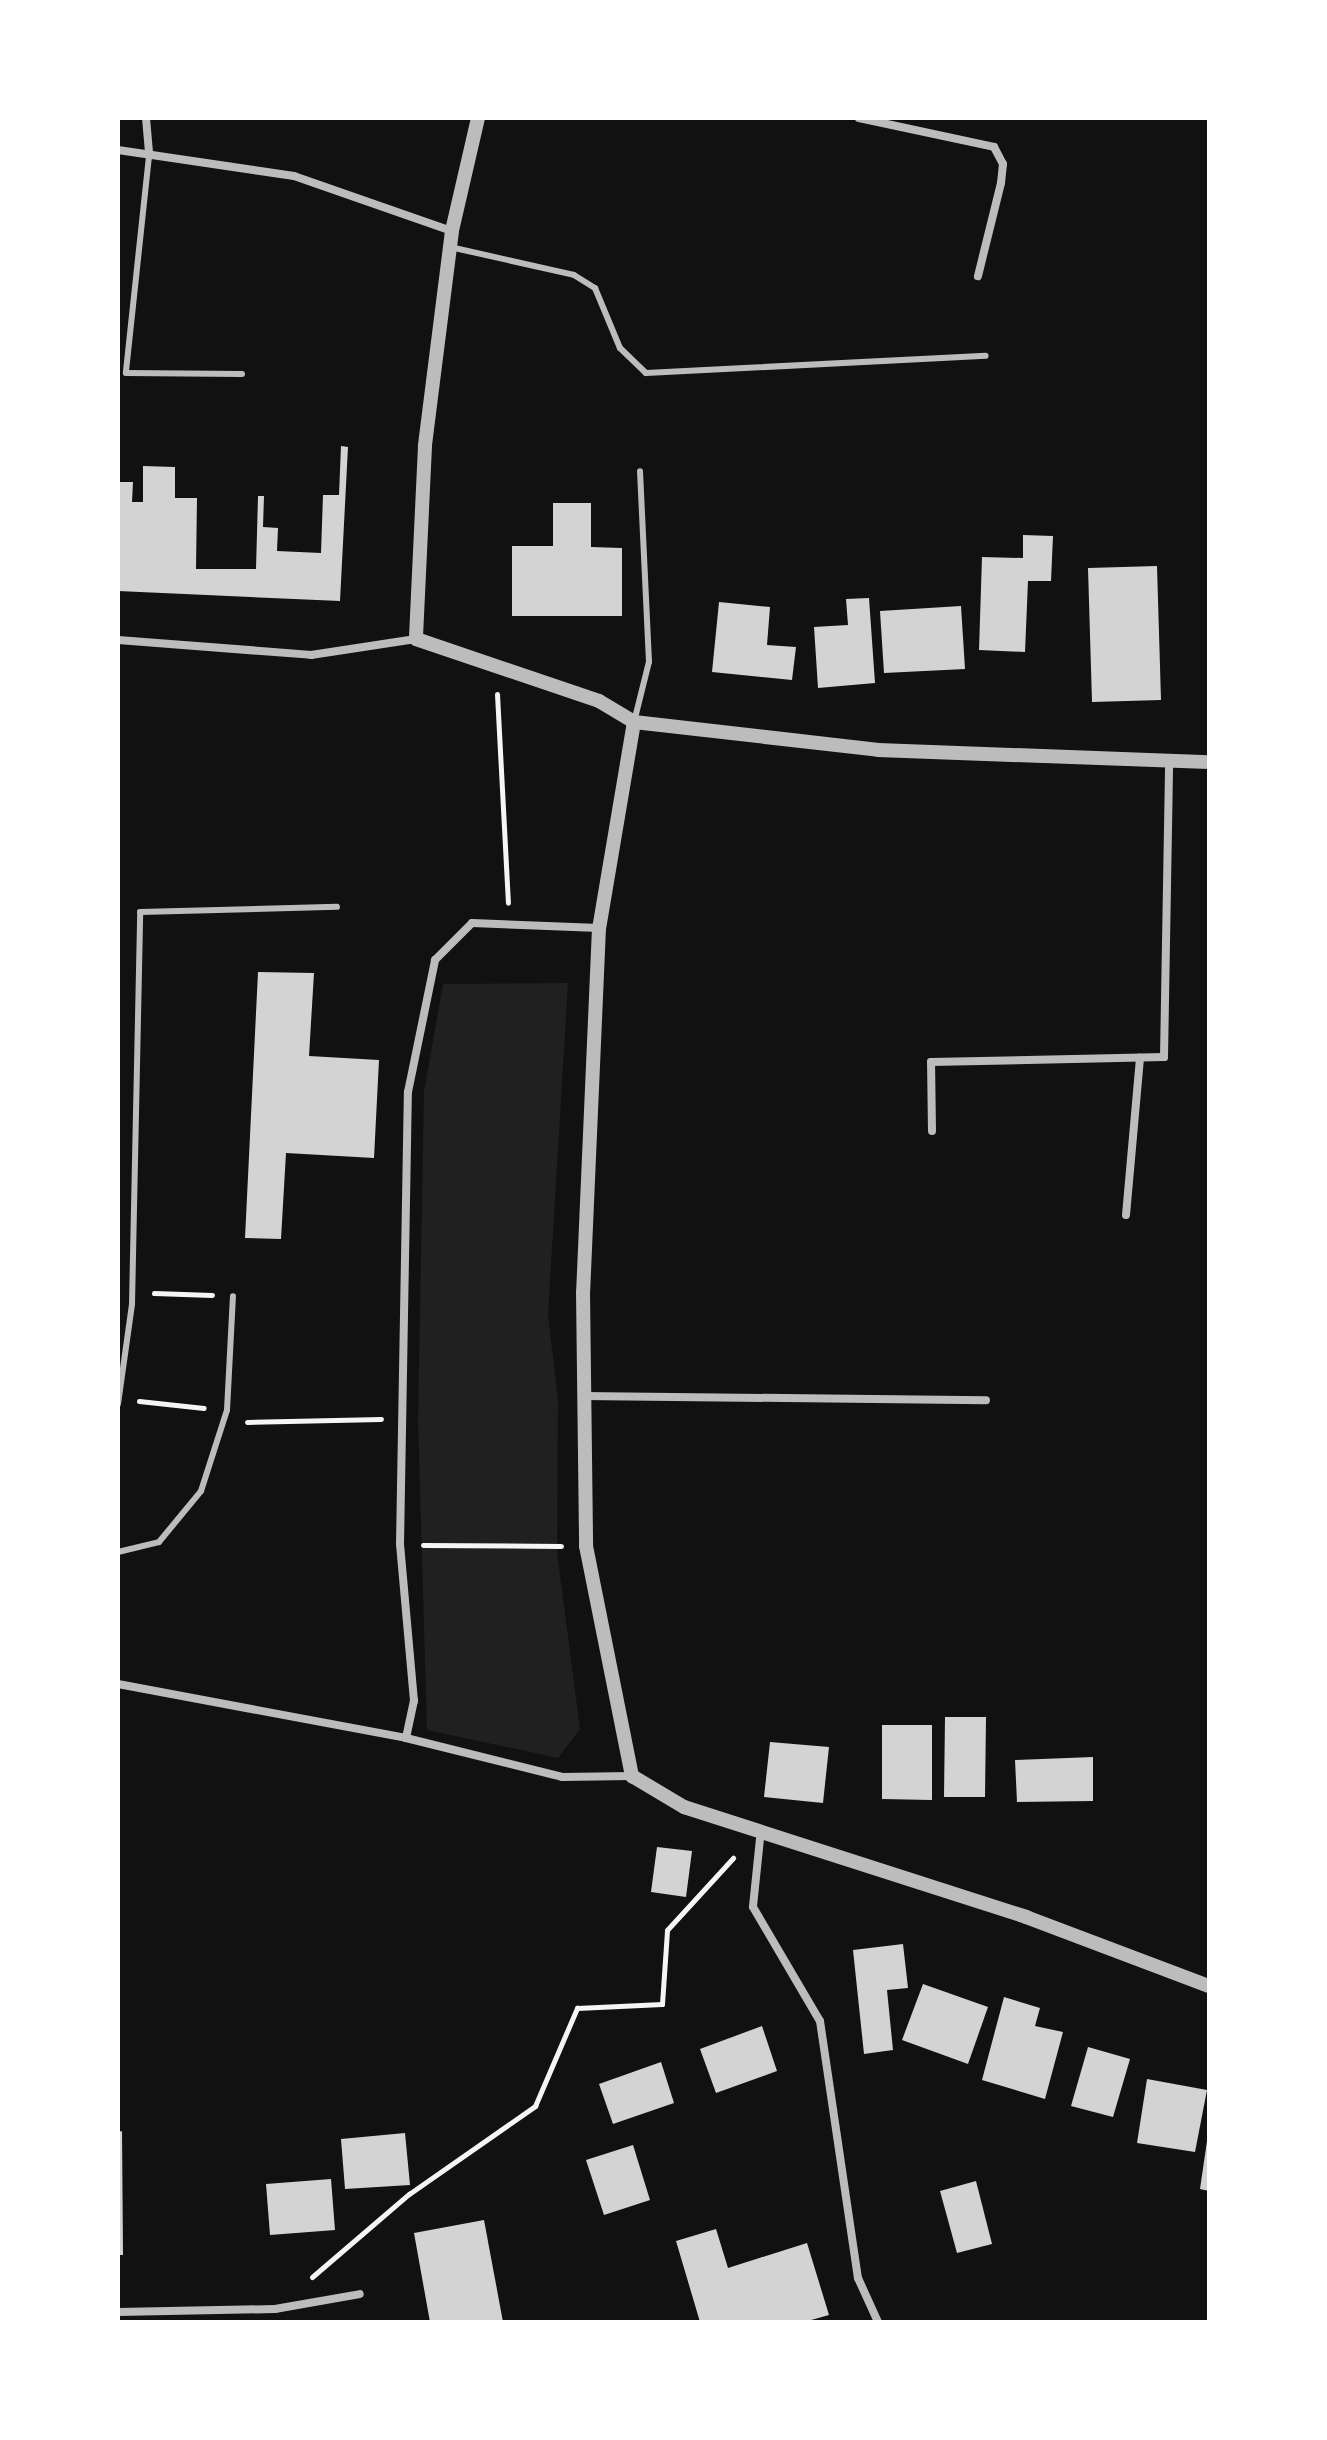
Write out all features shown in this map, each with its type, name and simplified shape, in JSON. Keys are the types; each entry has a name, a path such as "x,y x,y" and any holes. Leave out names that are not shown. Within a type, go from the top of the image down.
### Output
{"street":[{"path":"146,118 149,156"},
{"path":"416,639 425,446 452,231 478,118"},
{"path":"859,118 994,147 1003,164 1001,183 978,276"},
{"path":"118,150 294,176 452,231"},
{"path":"118,640 311,655 416,639 494,668 599,701 634,722 878,750 1209,762"},
{"path":"632,1776 586,1546 583,1396 599,928 634,722"},
{"path":"932,1131 931,1062 1164,1057 1169,761"},
{"path":"406,1738 414,1701 400,1544 408,1092 435,960 472,923 599,928"},
{"path":"1126,1215 1140,1058"},
{"path":"583,1396 986,1400"},
{"path":"118,1684 406,1738 562,1777 632,1776 666,1800 761,1828 1209,1986"},
{"path":"761,1828 753,1907 820,2021 858,2278 878,2322"},
{"path":"118,2312 275,2309 360,2294"}],"lane":[{"path":"149,156 126,373 242,374"},
{"path":"450,247 574,275 595,288 620,348 646,373 986,356"},
{"path":"634,722 649,662 640,471"},
{"path":"119,1401 132,1292 140,912 337,907"},
{"path":"118,1552 159,1542 201,1491 227,1410 233,1296"}],"path":[{"path":"494,668 506,757 508,924"},
{"path":"132,1292 233,1296"},
{"path":"119,1401 227,1410"},
{"path":"223,1423 402,1418"},
{"path":"400,1544 586,1546"},
{"path":"275,2309 409,2194 535,2106 577,2008 662,2004 667,1930 761,1828"}],"shaded area":[{"path":"568,983 548,1315 558,1401 557,1552 580,1729 558,1758 427,1730 418,1419 424,1092 443,984"}],"building":[{"path":"341,446 348,447 340,601 118,591 118,482 133,482 132,502 143,502 143,466 175,467 175,498 197,498 196,569 256,569 258,496 264,496 263,527 278,528 277,551 321,553 323,495 339,495"},
{"path":"553,503 591,503 591,547 622,548 622,616 512,616 512,546 553,546"},
{"path":"1023,535 1053,536 1051,581 1028,581 1025,652 979,650 982,557 1023,558"},
{"path":"1157,566 1161,700 1092,702 1088,568"},
{"path":"869,598 875,683 818,688 814,627 848,625 846,599"},
{"path":"719,602 770,607 767,645 796,647 792,680 712,672"},
{"path":"961,606 965,669 884,673 880,611"},
{"path":"258,972 314,973 309,1056 379,1060 374,1158 286,1153 281,1239 245,1238"},
{"path":"945,1717 986,1717 985,1797 944,1797"},
{"path":"882,1725 932,1725 932,1800 882,1799"},
{"path":"770,1742 829,1747 823,1803 764,1797"},
{"path":"1093,1757 1093,1801 1017,1802 1015,1760"},
{"path":"657,1847 692,1851 686,1897 651,1892"},
{"path":"903,1944 908,1988 887,1990 893,2050 864,2054 853,1950"},
{"path":"923,1984 988,2007 968,2064 902,2040"},
{"path":"1004,1997 1040,2008 1035,2026 1063,2032 1045,2099 982,2080"},
{"path":"762,2026 777,2071 716,2093 700,2049"},
{"path":"1088,2047 1130,2059 1113,2117 1071,2106"},
{"path":"661,2062 674,2103 613,2124 599,2084"},
{"path":"1147,2079 1207,2090 1195,2152 1137,2143"},
{"path":"122,2131 123,2255 118,2255 118,2132"},
{"path":"405,2133 410,2185 345,2189 341,2139"},
{"path":"1209,2141 1209,2191 1200,2189"},
{"path":"633,2145 650,2200 604,2215 586,2160"},
{"path":"331,2179 335,2230 270,2235 266,2184"},
{"path":"976,2181 992,2244 957,2253 940,2191"},
{"path":"484,2220 503,2322 430,2322 414,2233"},
{"path":"716,2229 728,2268 807,2243 829,2315 804,2322 700,2322 676,2241"}]}
